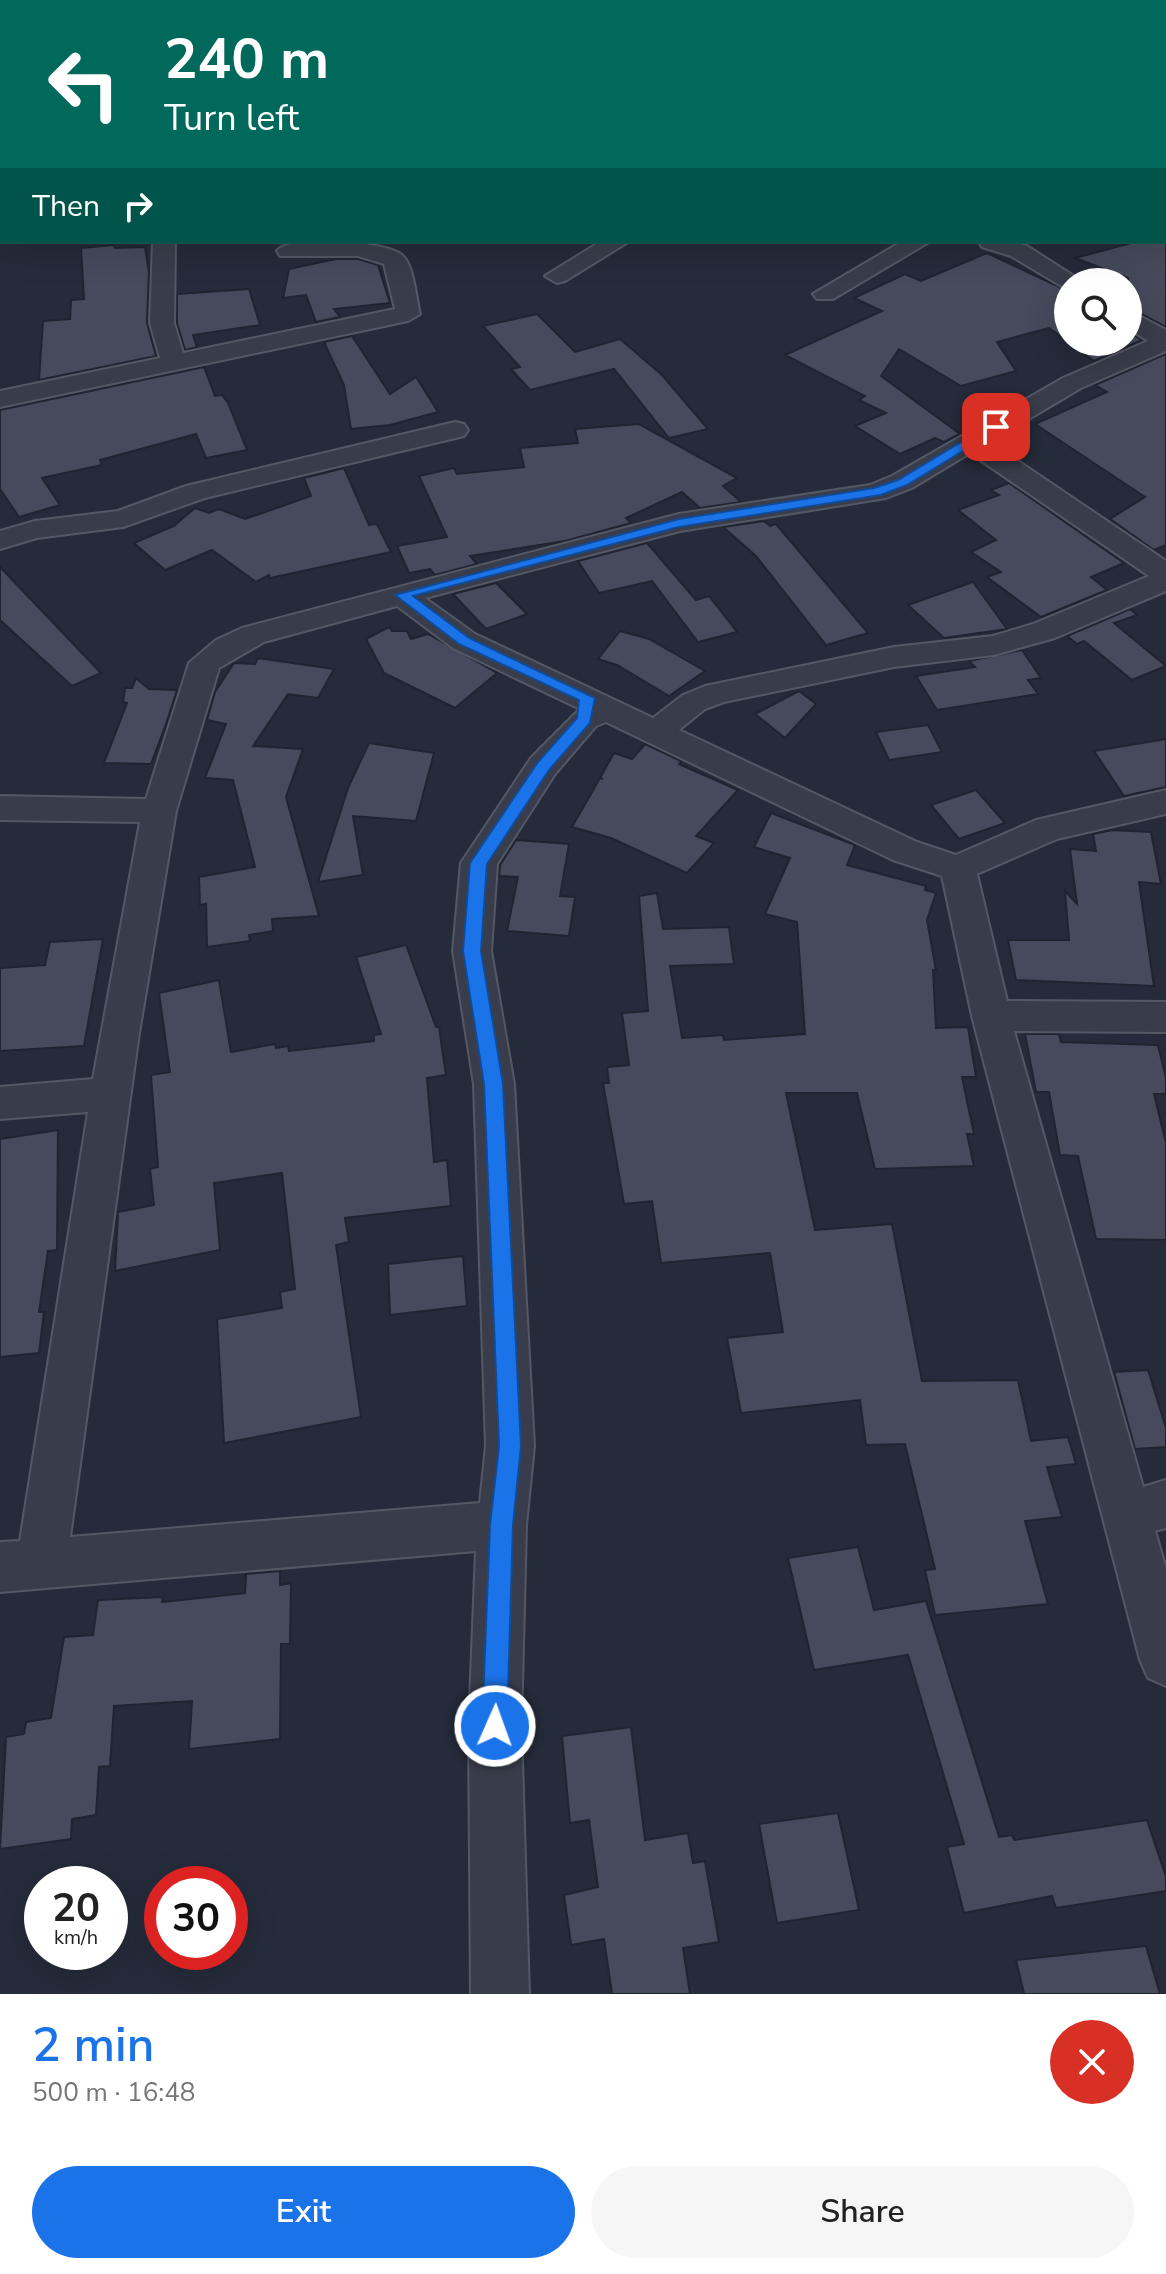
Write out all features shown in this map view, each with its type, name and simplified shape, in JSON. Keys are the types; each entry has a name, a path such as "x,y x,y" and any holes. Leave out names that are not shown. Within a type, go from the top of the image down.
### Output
{"street":[{"path":"164,244 162,323 174,364"},
{"path":"557,276 613,244"},
{"path":"825,294 914,244"},
{"path":"996,244 1019,251 1054,272"},
{"path":"0,399 408,314 395,261 391,258 367,251 288,251"},
{"path":"1142,326 1166,341"},
{"path":"502,1525 456,1526 21,1565 112,1094 159,811 205,663 253,635 679,523 876,492 902,482 1072,383 1166,341"},
{"path":"0,540 35,530 123,519 196,492 455,430"},
{"path":"971,442 1041,486 1166,577"},
{"path":"656,732 694,702 716,693 894,657 994,645 1044,631 1166,577"},
{"path":"402,595 464,641 593,709 656,732 905,851 958,868 1048,829 1166,802"},
{"path":"500,1994 495,1726 502,1525 510,1446 494,1084 472,951 479,863 543,766 593,709"},
{"path":"0,808 159,811"},
{"path":"958,868 991,1016 1146,1510 1166,1660"},
{"path":"991,1016 1166,1017"},
{"path":"0,1103 112,1094"}],"building":[{"path":"1128,244 1166,244 1166,327 1142,314 1142,268 1102,268 1075,258"},
{"path":"114,245 115,248 145,247 149,272 147,323 156,356 39,380 43,321 70,319 71,300 84,299 81,248"},
{"path":"987,253 1054,284 1054,332 1049,328 997,342 1016,371 961,386 899,349 881,376 960,434 944,442 935,438 900,454 855,426 886,413 859,400 865,396 785,355 882,311 854,298 905,274 921,281"},
{"path":"336,259 358,259 378,265 390,303 334,309 340,317 316,322 306,295 283,298 289,269"},
{"path":"249,289 260,325 193,335 197,347 185,350 177,323 177,294"},
{"path":"537,314 575,352 620,339 662,375 708,429 669,438 614,369 530,390 511,369 520,367 483,326"},
{"path":"352,336 390,394 416,377 438,412 390,425 351,429 344,385 324,342"},
{"path":"1166,354 1166,545 1154,550 1110,519 1145,497 1035,424 1107,392 1095,385"},
{"path":"1087,356 1105,356 1094,361"},
{"path":"204,367 215,396 222,395 228,403 247,450 206,458 196,434 100,460 102,465 42,478 60,505 19,517 0,489 0,410"},
{"path":"639,424 737,478 723,486 741,502 700,508 682,492 626,518 631,523 565,541 470,556 477,564 435,575 430,569 409,573 397,546 447,537 419,476 454,468 457,474 524,467 520,448 578,443 575,429"},
{"path":"344,468 369,525 377,524 391,552 270,578 269,575 256,582 212,550 165,570 134,543 174,526 195,508 209,513 219,509 245,519 311,496 304,478"},
{"path":"1009,483 1124,563 1091,577 1107,590 1041,617 987,577 1001,572 971,552 996,540 958,510 999,495 991,490"},
{"path":"764,521 770,526 776,524 868,633 826,645 756,556 723,527"},
{"path":"647,543 696,600 709,596 737,632 698,642 652,581 599,593 578,561"},
{"path":"0,567 101,673 72,686 0,620"},
{"path":"973,582 1007,629 944,638 908,605"},
{"path":"496,583 527,614 486,629 453,594"},
{"path":"1130,609 1137,615 1114,623 1166,666 1132,680 1084,641 1077,644 1067,636"},
{"path":"389,627 392,631 407,631 411,639 428,634 497,673 455,708 384,673 366,639"},
{"path":"620,631 649,639 705,671 669,696 617,665 598,659"},
{"path":"1022,650 1041,678 1028,680 1038,694 937,710 916,676 975,667 969,661"},
{"path":"258,658 334,669 318,698 288,694 253,746 303,749 286,797 319,916 272,919 273,931 249,935 250,941 207,947 206,904 200,905 199,877 255,867 233,780 205,778 226,724 207,720 215,692 234,663 255,664"},
{"path":"136,678 149,689 177,690 151,764 104,763 127,703 123,702 125,688 132,688"},
{"path":"799,691 816,704 785,738 755,714"},
{"path":"928,725 942,752 889,760 876,732"},
{"path":"1166,739 1166,787 1124,796 1094,751"},
{"path":"369,743 434,753 416,821 353,816 363,875 318,882 348,788"},
{"path":"645,744 681,761 679,764 738,790 696,836 714,843 687,873 611,838 572,827 614,753 632,759"},
{"path":"976,790 1005,823 959,839 931,805"},
{"path":"771,813 855,845 847,865 926,886 925,890 936,893 927,920 936,970 933,970 936,1028 968,1027 976,1077 962,1077 974,1134 967,1134 974,1166 875,1169 857,1093 786,1093 815,1230 892,1224 922,1381 1018,1380 1031,1441 1068,1437 1076,1464 1047,1467 1062,1517 1025,1521 1048,1604 935,1615 925,1570 935,1569 905,1444 866,1445 860,1400 741,1413 727,1338 783,1332 770,1253 661,1263 652,1201 624,1204 603,1083 609,1083 607,1067 629,1065 622,1013 648,1011 639,896 657,893 663,929 729,927 734,964 670,966 682,1038 723,1035 724,1040 805,1034 797,922 765,914 790,858 754,847"},
{"path":"1112,830 1151,832 1161,884 1139,882 1154,986 1016,980 1008,940 1069,940 1065,891 1077,904 1070,849 1096,851 1093,834"},
{"path":"516,840 569,844 560,896 575,897 569,936 507,931 518,877 499,876 500,865"},
{"path":"103,939 84,1046 0,1051 0,968 45,965 50,942"},
{"path":"406,945 436,1027 439,1027 446,1075 427,1078 434,1162 447,1160 451,1206 345,1218 349,1242 336,1245 361,1417 224,1443 217,1319 282,1308 280,1292 295,1289 282,1173 214,1183 220,1250 115,1271 118,1212 154,1205 150,1169 158,1167 151,1075 170,1072 159,993 219,980 231,1052 275,1044 276,1048 288,1046 289,1051 374,1041 374,1035 381,1034 356,957"},
{"path":"1025,1034 1059,1034 1061,1042 1158,1045 1166,1078 1166,1094 1154,1094 1166,1143 1166,1240 1096,1239 1078,1156 1060,1155 1049,1092 1036,1092"},
{"path":"58,1130 57,1250 48,1251 39,1312 44,1312 39,1353 0,1357 0,1139"},
{"path":"463,1256 467,1306 390,1315 388,1264"},
{"path":"1148,1370 1166,1428 1166,1447 1135,1449 1114,1372"},
{"path":"858,1547 874,1610 926,1601 999,1837 1012,1835 1014,1840 1147,1820 1166,1877 1166,1891 1056,1908 1052,1896 964,1913 947,1847 964,1844 908,1655 814,1670 788,1558"},
{"path":"280,1571 280,1585 291,1583 290,1644 281,1644 280,1739 189,1749 192,1701 114,1706 110,1766 99,1767 96,1815 72,1819 71,1839 0,1849 6,1737 24,1734 26,1722 51,1718 64,1637 93,1635 98,1600 163,1597 162,1602 245,1593 246,1574"},
{"path":"631,1727 645,1840 688,1833 693,1863 705,1861 719,1942 683,1948 690,1994 612,1994 604,1939 571,1945 564,1895 598,1887 589,1820 570,1823 562,1736"},
{"path":"838,1813 859,1910 777,1923 759,1824"},
{"path":"1146,1946 1160,1994 1024,1994 1016,1960"}],"route":[{"path":"495,1726 502,1525 510,1446 494,1084 472,951 479,863 543,766 585,719 587,698 464,641 402,595 679,523 876,492 902,482 996,427"}]}
